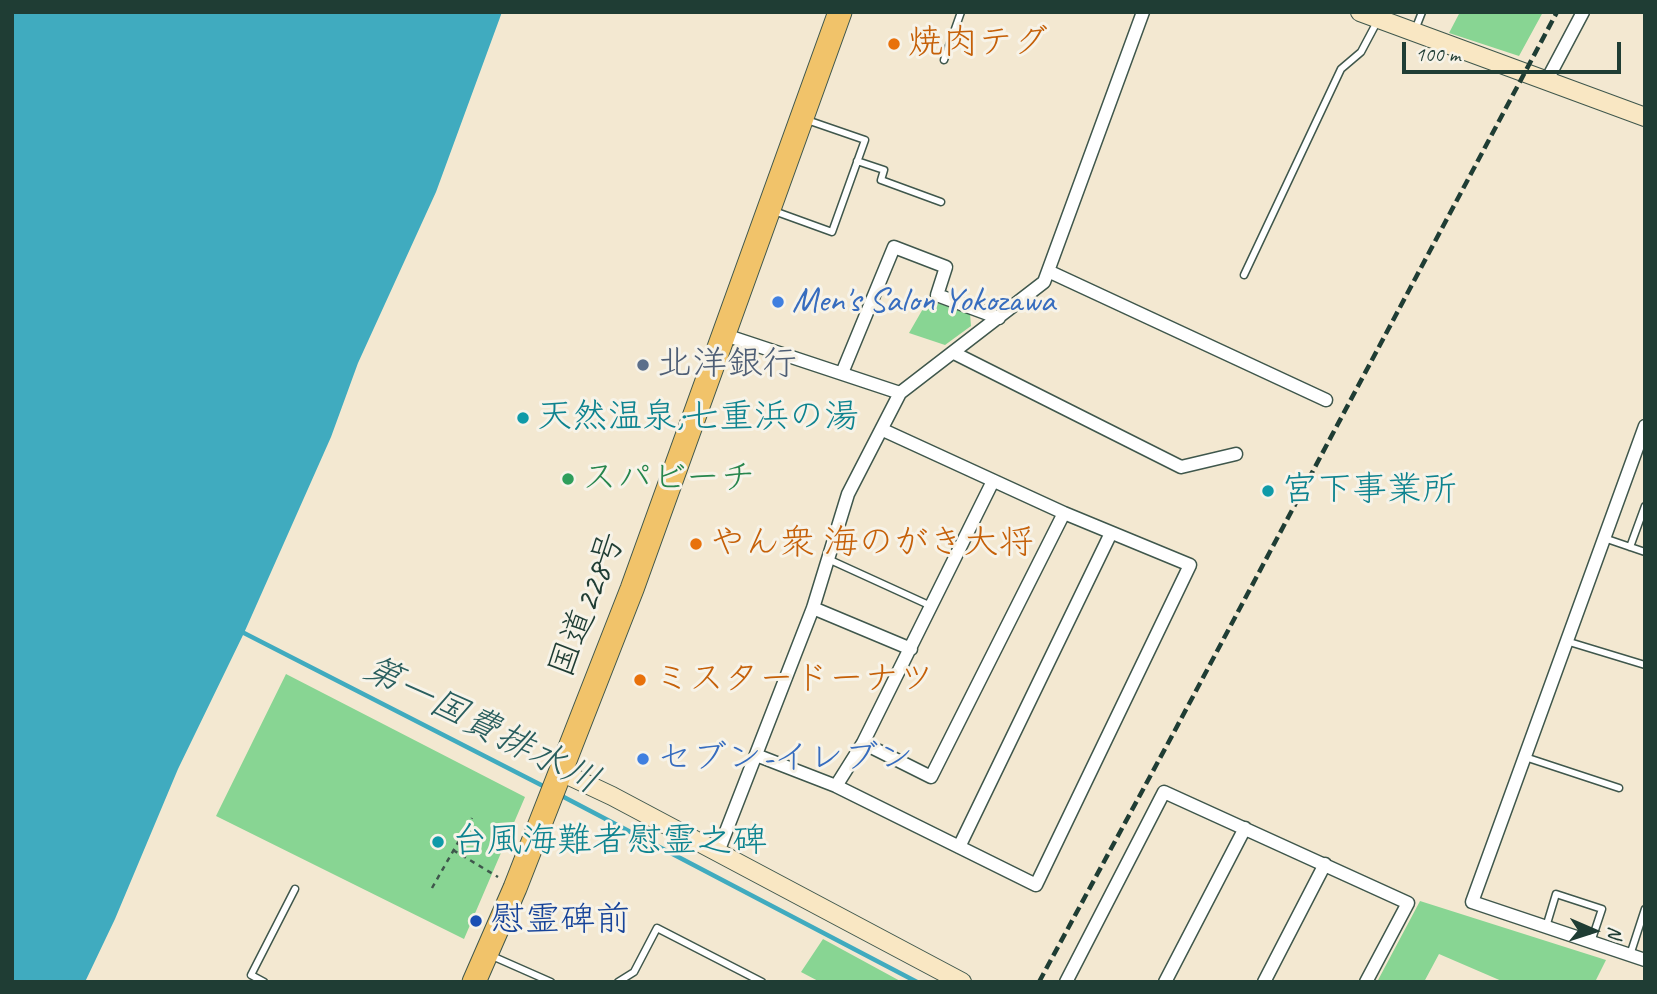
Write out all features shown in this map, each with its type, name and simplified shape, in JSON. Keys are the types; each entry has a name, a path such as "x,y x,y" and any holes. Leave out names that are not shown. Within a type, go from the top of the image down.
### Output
{"highway":[{"name":"国道228号","path":"474,982 515,888 632,589 841,12"}],"street":[{"path":"718,852 813,608 848,494 900,393 1044,282 1143,12"},
{"path":"1360,12 1645,117"},
{"path":"1547,80 1583,12"},
{"path":"842,373 894,247 946,267 937,295 999,318"},
{"path":"1048,271 1326,400"},
{"path":"725,335 900,393"},
{"path":"954,353 1181,467 1236,454"},
{"path":"1645,426 1472,902 1645,960"},
{"path":"756,755 836,786 1036,885 1190,565 1064,513 883,430"},
{"path":"836,786 863,743 993,481"},
{"path":"863,743 931,777 1064,513"},
{"path":"959,847 1111,533"},
{"path":"813,608 911,649"},
{"path":"559,776 718,852 962,982"},
{"path":"1066,982 1164,792 1408,903 1366,982"},
{"path":"1164,982 1245,828"},
{"path":"1264,982 1325,864"}],"lane":[{"path":"944,60 961,12"},
{"path":"1414,32 1422,12"},
{"path":"1244,275 1341,69 1361,52 1378,19"},
{"path":"769,209 832,232 864,140 802,118"},
{"path":"857,161 884,170 881,180 942,202"},
{"path":"1630,547 1645,506"},
{"path":"1604,538 1645,552"},
{"path":"828,558 932,606"},
{"path":"1566,642 1645,665"},
{"path":"1524,757 1619,788"},
{"path":"264,982 251,975 295,889"},
{"path":"1546,927 1556,894 1602,909 1591,942"},
{"path":"1630,955 1645,909"},
{"path":"618,982 634,972 657,928 762,982"},
{"path":"487,953 551,982"}],"path":[{"path":"432,888 472,818"},
{"path":"453,850 515,888"}],"green space":[{"path":"1460,12 1543,12 1519,56 1449,33"},
{"path":"928,300 970,313 971,326 945,345 909,333"},
{"path":"286,674 525,797 464,939 216,816"},
{"path":"1420,901 1606,960 1595,982 1504,982 1439,954 1424,982 1377,982"},
{"path":"823,939 902,982 820,982 801,972"}],"water":[{"path":"12,12 502,12 436,192 358,363 331,437 244,633 178,769 115,919 85,982 12,982"}],"waterway":[{"name":"第一国費排水川","path":"244,633 547,788"},
{"name":"第一国費排水川","path":"558,794 917,982"}],"railway":[{"path":"1039,982 1557,12"}],"place":[{"name":"焼肉テグ","path":"894,44"},
{"name":"Men's Salon Yokozawa","path":"778,302"},
{"name":"北洋銀行","path":"643,365"},
{"name":"天然温泉;七重浜の湯","path":"523,418"},
{"name":"スパビーチ","path":"568,479"},
{"name":"宮下事業所","path":"1268,491"},
{"name":"やん衆 海のがき大将","path":"696,544"},
{"name":"ミスタードーナツ","path":"640,680"},
{"name":"セブン-イレブン","path":"643,759"},
{"name":"台風海難者慰霊之碑","path":"438,842"},
{"name":"慰霊碑前","path":"476,921"}]}
